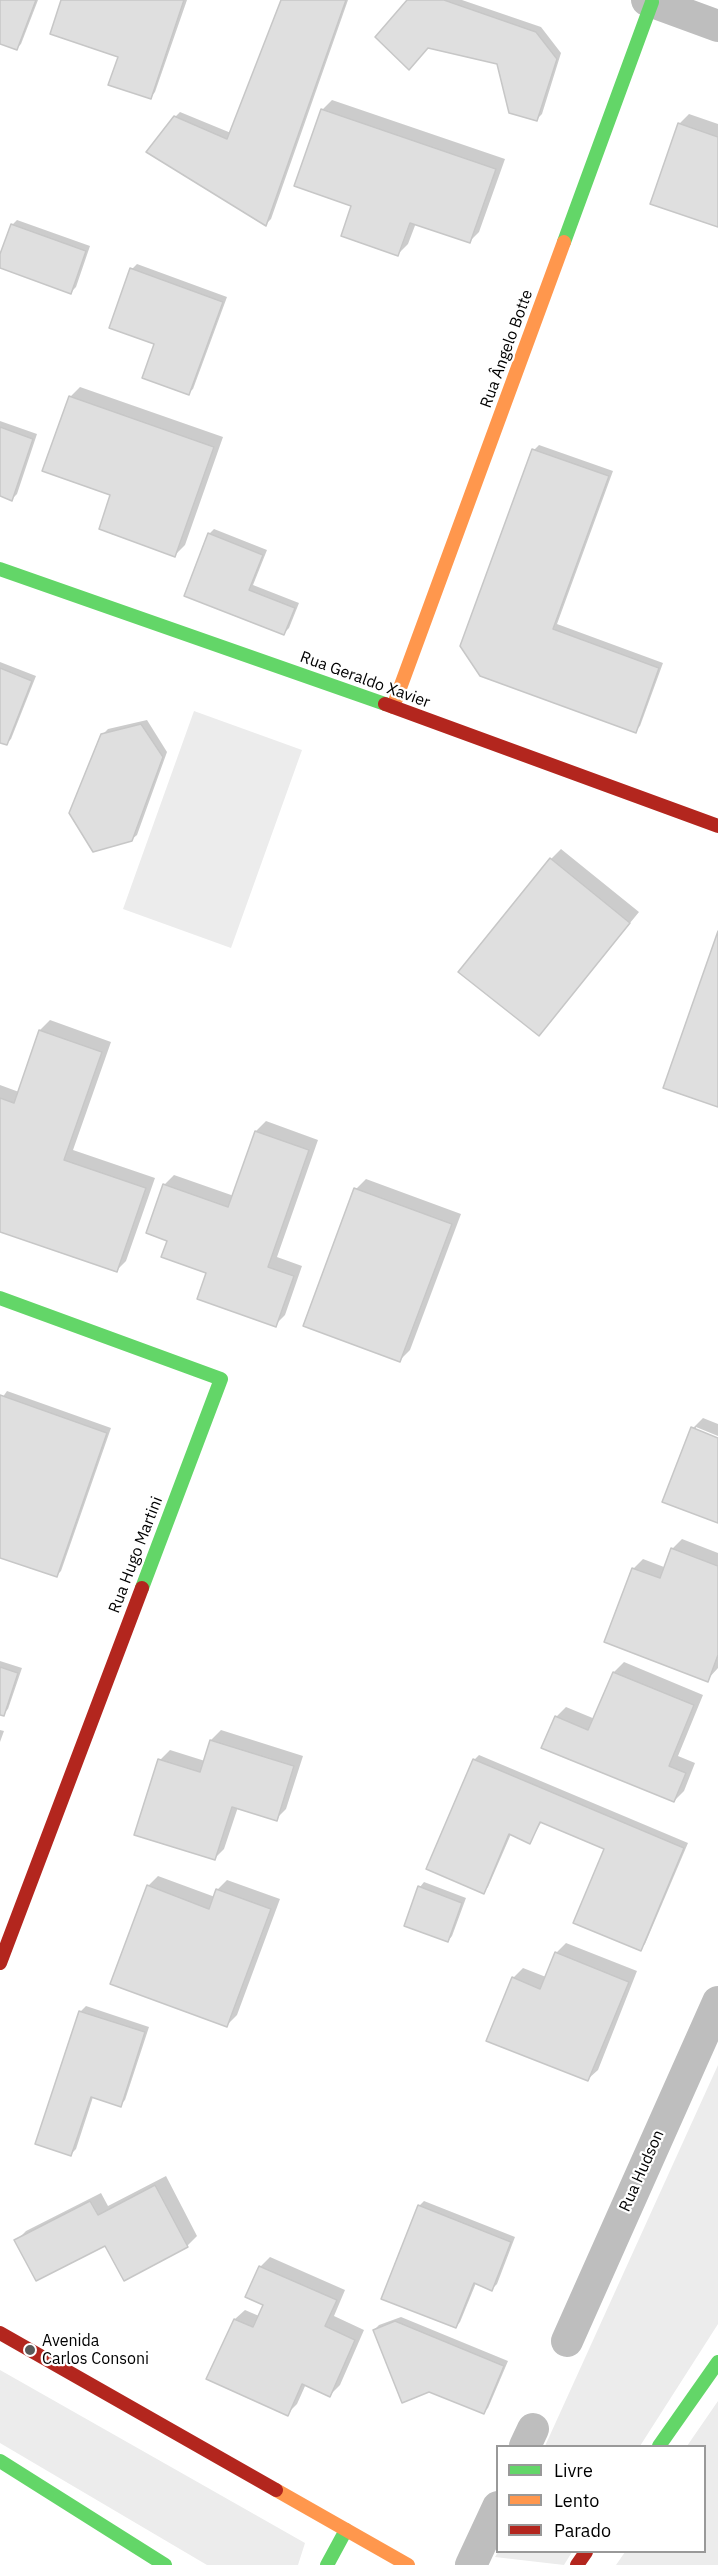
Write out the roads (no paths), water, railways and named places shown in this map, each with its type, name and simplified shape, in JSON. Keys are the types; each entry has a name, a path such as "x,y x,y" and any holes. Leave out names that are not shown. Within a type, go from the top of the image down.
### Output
{"street":[{"path":"649,1 718,26"},
{"name":"Rua Ângelo Botte","path":"393,707 649,1"},
{"name":"Rua Geraldo Xavier","path":"0,569 393,707 718,826"},
{"name":"Rua Hugo Martini","path":"0,1298 221,1379 0,1963"},
{"name":"Rua Hudson","path":"567,2341 718,2002"},
{"path":"0,2332 408,2565"},
{"path":"660,2445 718,2362"},
{"path":"0,2461 165,2565"},
{"path":"471,2565 496,2511"},
{"path":"327,2565 346,2530"}],"place":[{"name":"Avenida Carlos Consoni","path":"30,2350"}]}
